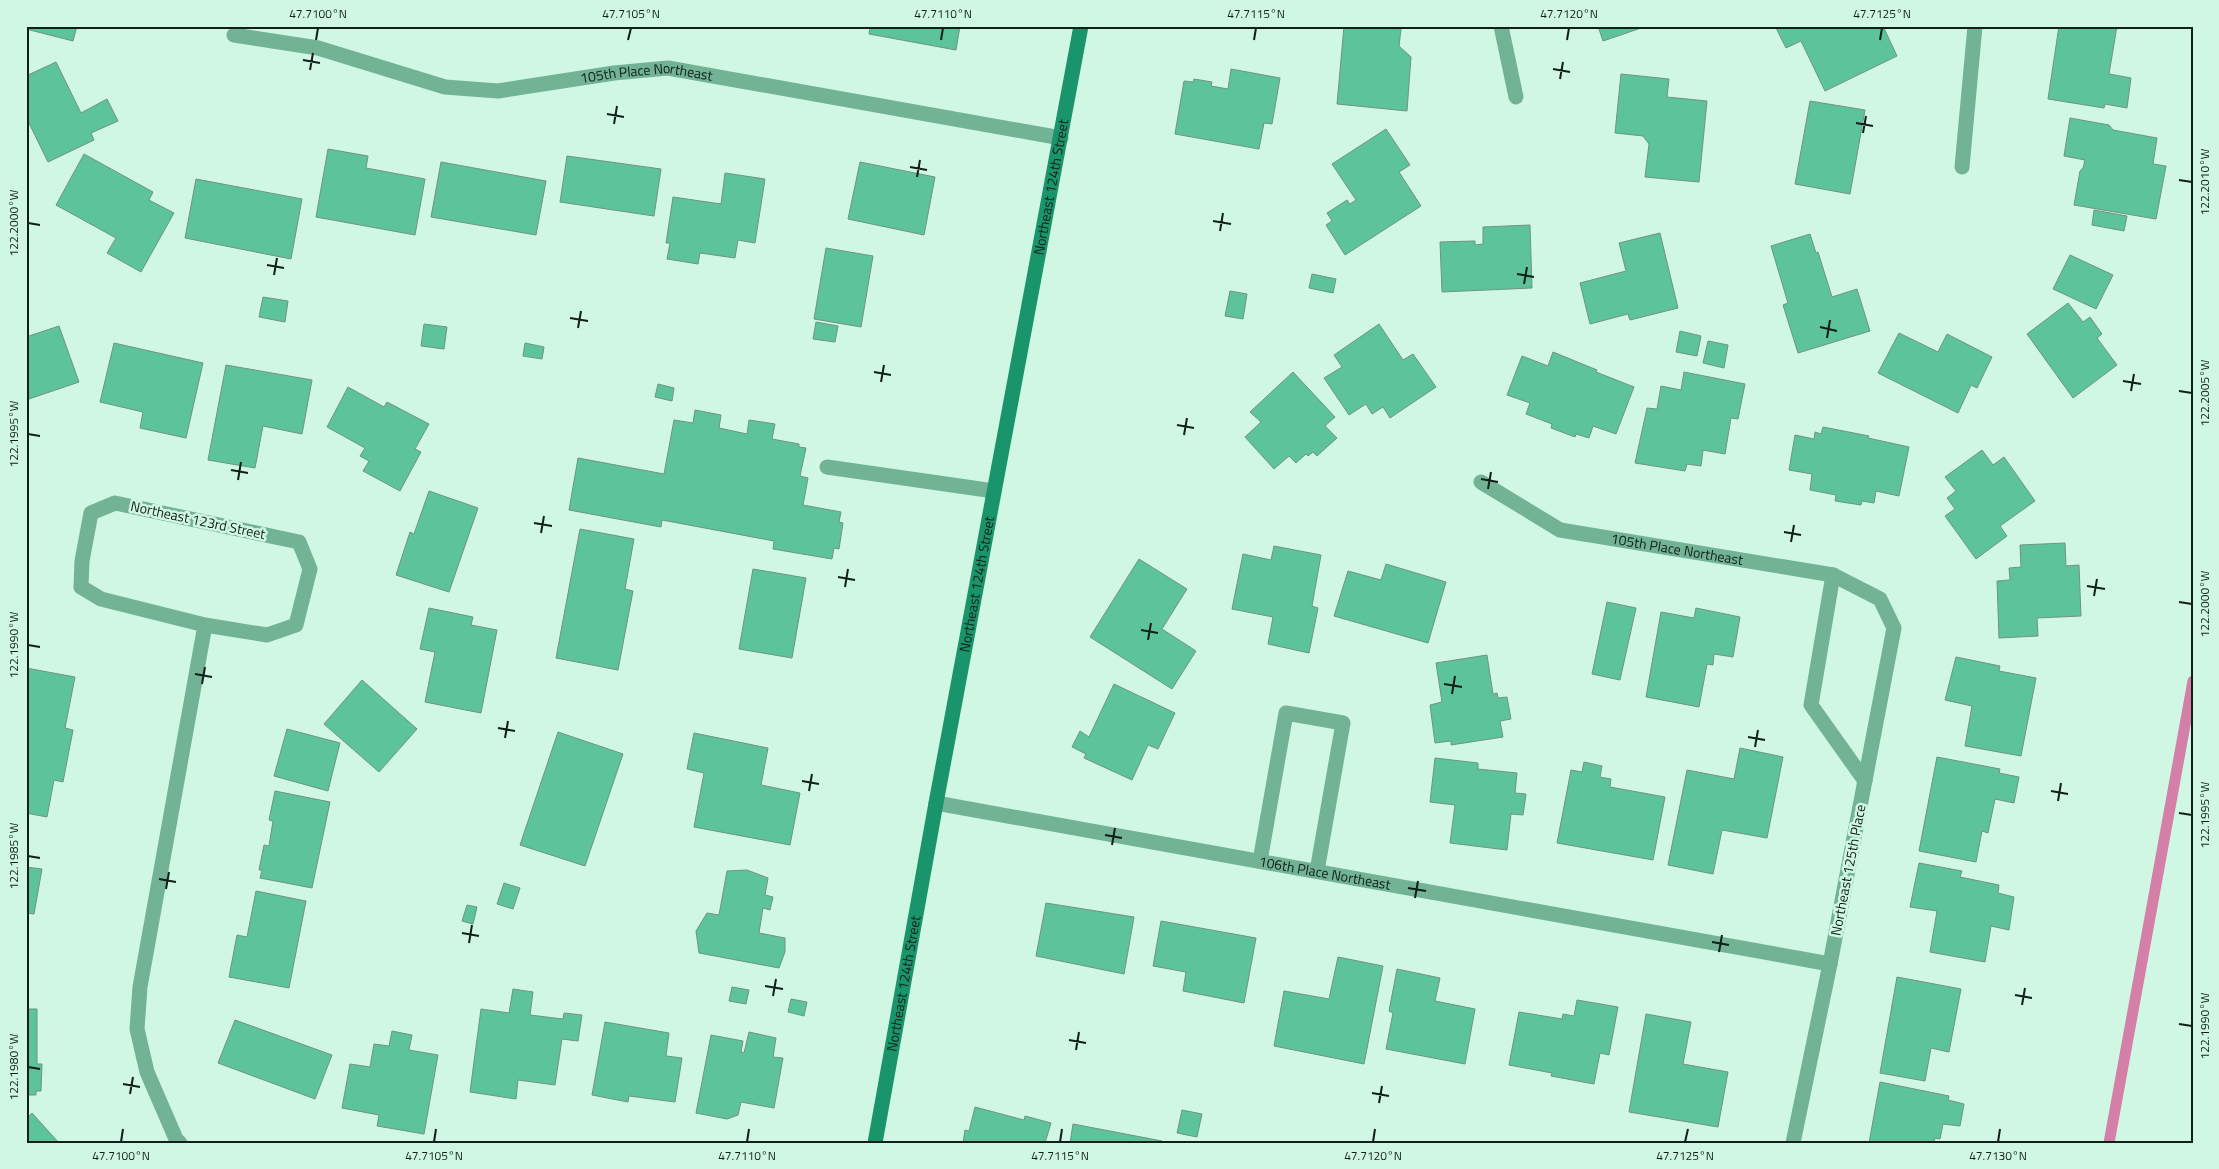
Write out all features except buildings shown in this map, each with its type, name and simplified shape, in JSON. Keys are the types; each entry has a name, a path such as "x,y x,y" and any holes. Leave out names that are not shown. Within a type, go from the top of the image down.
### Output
{"main road":[{"name":"Northeast 124th Street","path":"875,1143 936,803 1081,26"}],"street":[{"path":"1501,26 1516,97"},
{"path":"1962,167 1975,26"},
{"name":"105th Place Northeast","path":"234,35 318,48 445,87 498,91 614,73 668,68 1061,138"},
{"path":"827,467 994,491"},
{"name":"105th Place Northeast","path":"1481,482 1560,530 1833,575 1880,599"},
{"name":"Northeast 123rd Street","path":"115,503 299,542 310,569 296,626 267,635 205,625 101,599 82,587 82,561 91,513 115,503"},
{"path":"1833,575 1811,705 1865,781"},
{"name":"Northeast 125th Place","path":"1793,1143 1830,964 1894,628 1880,599"},
{"path":"180,1143 176,1139 147,1072 137,1029 140,987 205,625"},
{"path":"1260,861 1286,713 1296,714 1343,723 1317,871"},
{"name":"106th Place Northeast","path":"936,803 1830,964"}],"waterway":[{"path":"2109,1143 2193,681"}]}
